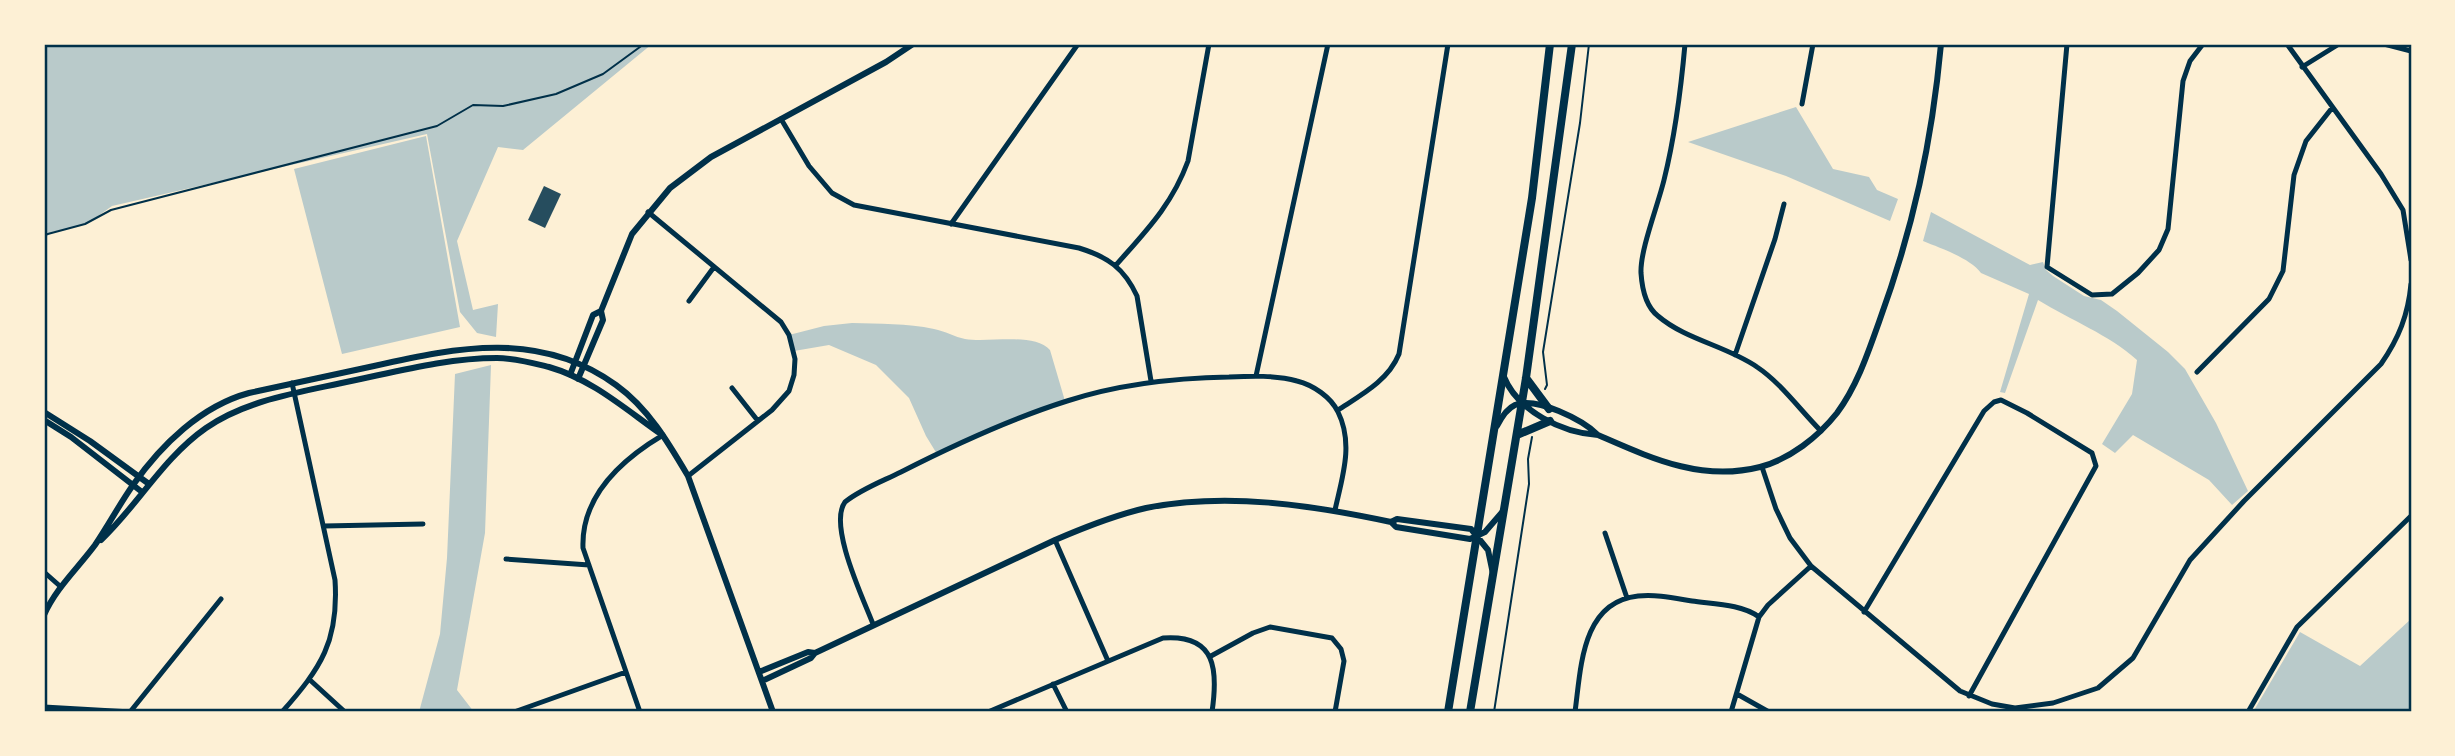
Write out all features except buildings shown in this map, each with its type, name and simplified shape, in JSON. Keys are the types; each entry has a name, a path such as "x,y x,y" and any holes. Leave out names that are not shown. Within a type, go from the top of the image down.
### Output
{"main road":[{"path":"1448,712 1532,198 1550,44"},
{"path":"1470,712 1526,378 1572,44"},
{"path":"1526,378 1549,409"},
{"path":"1517,435 1550,421"}],"street":[{"path":"578,379 603,320 601,311 632,234 670,188 696,166 886,62 913,44"},
{"path":"951,224 1078,44"},
{"path":"1116,265 1159,216 1182,177 1188,161 1209,44"},
{"path":"1256,376 1328,44"},
{"path":"1338,410 1389,373 1399,354 1448,44"},
{"path":"1685,44 1665,177 1642,260 1642,286 1649,307 1671,326 1756,366 1821,430"},
{"path":"1802,104 1813,44"},
{"path":"1504,377 1509,389 1522,403 1550,421 1584,434 1598,435 1679,468 1722,472 1762,467 1794,452 1821,430 1849,393 1890,292 1922,177 1936,108 1941,44"},
{"path":"2067,44 2047,267 2092,295 2112,294 2159,250 2168,229 2183,81 2190,61 2203,44"},
{"path":"2287,44 2381,174 2403,210 2411,260"},
{"path":"2302,67 2339,44"},
{"path":"2384,44 2411,51"},
{"path":"2197,372 2269,299 2283,271 2294,175 2306,141 2332,108"},
{"path":"781,119 809,166 832,192 854,205 1079,248 1106,258 1116,265 1125,274 1137,296 1151,381"},
{"path":"1735,355 1776,239 1784,204"},
{"path":"2403,210 2410,207"},
{"path":"648,212 781,322 789,335 795,367 792,383 784,398 688,476"},
{"path":"688,301 714,267"},
{"path":"1762,467 1776,509 1790,538 1811,566 1960,691 1992,704 2021,710 2053,703 2098,688 2133,658 2190,559 2381,364 2396,341 2410,304 2411,284"},
{"path":"570,375 593,315 601,311"},
{"path":"44,615 139,477 168,443 186,427 218,406 234,398 292,383 451,350 502,346 575,361 616,384 645,411 663,435 688,476 773,712"},
{"path":"94,546 113,528 179,450 207,427 241,409 295,394 453,361 476,358 512,359 570,375 615,400 663,435"},
{"path":"873,624 842,539 839,519 845,502 988,431 1065,401 1151,381 1256,376 1296,380 1309,385 1322,392 1338,410 1345,431 1348,448 1335,510"},
{"path":"282,712 310,680 325,653 337,609 335,580 292,383"},
{"path":"732,388 758,421"},
{"path":"1864,612 1984,411 1994,402 2001,400 2027,413 2091,453 2096,466 1969,696"},
{"path":"1496,427 1512,406 1536,403 1588,425 1598,435"},
{"path":"44,412 149,484"},
{"path":"44,420 71,437 142,492"},
{"path":"640,712 583,548 583,539 585,518 594,497 611,477 648,443 663,435"},
{"path":"762,681 873,624 1055,540 1117,516 1147,508 1229,500 1335,510 1391,522 1396,527 1470,539 1485,532 1504,510"},
{"path":"2248,712 2297,627 2411,516"},
{"path":"1391,522 1397,519 1471,529 1488,550 1493,575"},
{"path":"1411,529 1412,521"},
{"path":"324,526 423,524"},
{"path":"1605,533 1627,598"},
{"path":"1055,540 1108,661"},
{"path":"506,559 589,565"},
{"path":"1731,712 1759,617 1811,566"},
{"path":"44,572 61,587"},
{"path":"1575,712 1583,654 1590,631 1606,610 1627,598 1653,596 1680,599 1744,610 1759,617"},
{"path":"44,707 130,712 221,599"},
{"path":"1211,656 1253,633 1270,627 1332,638 1341,649 1344,661 1335,712"},
{"path":"988,712 1163,638 1177,637 1194,642 1211,656 1216,684 1212,712"},
{"path":"759,673 808,652 815,653"},
{"path":"514,712 626,672"},
{"path":"310,680 345,712"},
{"path":"1053,684 1067,712"},
{"path":"1737,694 1769,712"}],"path":[{"path":"44,235 85,225 111,210 437,127 473,105 503,106 556,94 603,74 644,44"},
{"path":"1540,397 1546,385 1543,352 1580,123 1589,44"},
{"path":"1494,712 1529,484 1528,459 1534,428"}],"shaded area":[{"path":"44,44 652,44 523,150 498,147 457,241 473,310 498,304 496,337 477,333 460,312 427,134 112,206 87,224 52,232 44,239"},
{"path":"1796,107 1833,169 1869,177 1877,190 1898,199 1890,221 1786,176 1688,142"},
{"path":"426,136 460,327 342,354 294,169"},
{"path":"1931,212 2030,265 2043,262 2046,270 2053,276 2084,296 2101,300 2168,352 2185,369 2216,423 2248,491 2232,505 2209,480 2133,435 2115,453 2102,444 2132,394 2137,360 2102,335 2038,300 2005,393 2000,392 2029,294 1981,273 1962,258 1923,241"},
{"path":"852,323 914,326 975,340 1033,341 1050,350 1065,401 937,454 909,398 876,365 829,345 794,351 789,335 824,326"},
{"path":"491,365 485,533 457,690 474,712 419,712 440,634 447,558 455,374"},
{"path":"2411,619 2411,712 2253,712 2300,632 2360,666"}]}
